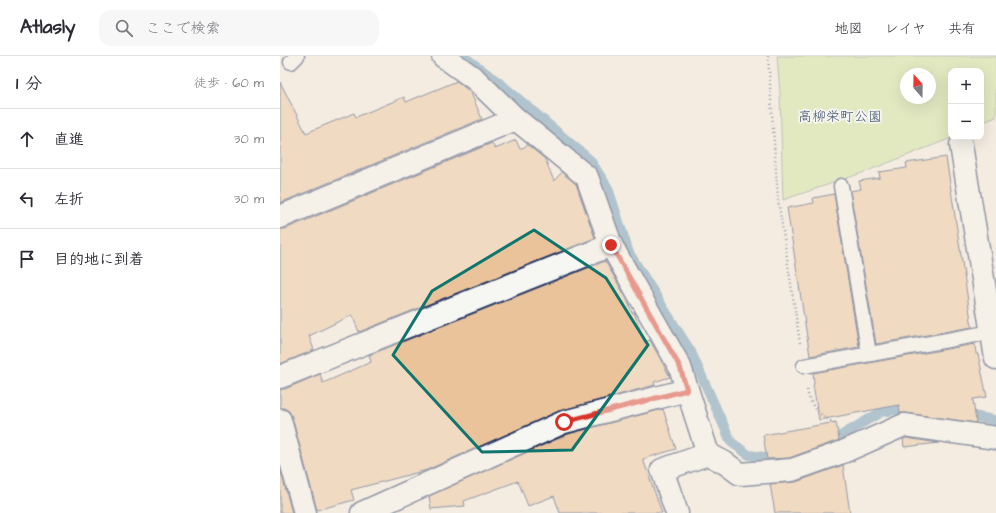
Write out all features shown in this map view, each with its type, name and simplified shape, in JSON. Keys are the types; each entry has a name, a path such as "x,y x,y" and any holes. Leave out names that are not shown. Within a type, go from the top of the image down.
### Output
{"street":[{"path":"443,56 475,79 516,119 587,177 611,245 680,367 708,454 725,463 740,474 792,470 843,452 904,425 996,438"},
{"path":"280,217 516,119"},
{"path":"961,145 996,358"},
{"path":"280,377 611,245"},
{"path":"362,513 564,422 687,390"},
{"path":"280,420 305,513"},
{"path":"677,513 662,470 708,454"}],"lane":[{"path":"841,186 869,354"},
{"path":"804,366 992,332"}],"path":[{"path":"768,56 778,199 809,398 817,411 826,419 839,426"}],"highlighted area":[{"path":"534,230 606,278 648,345 572,450 482,452 393,355 432,291"}],"green space":[{"name":"高柳栄町公園","path":"777,56 996,56 996,117 984,122 984,68 948,68 948,139 862,173 783,200 780,93"}],"building":[{"path":"457,81 471,93 482,119 280,203 280,82 306,133 354,113 356,117 404,97 406,102"},
{"path":"516,140 520,149 528,145 545,159 554,181 562,172 576,184 595,238 359,332 352,315 309,336 314,350 280,364 280,229 285,229 492,143 495,149"},
{"path":"946,157 972,327 876,344 850,191 861,189 859,181 880,178 879,172 907,168 906,163"},
{"path":"834,194 859,347 810,356 787,208 814,203 813,198"},
{"path":"605,261 627,299 632,313 634,312 645,342 650,340 670,377 654,382 655,385 559,411 427,470 351,490 354,500 317,510 292,417 289,411 284,408 280,408 280,389 285,389 320,374 323,383 371,362 369,355"},
{"path":"975,344 976,354 978,354 987,397 973,399 976,423 900,413 899,405 819,420 813,385 813,373"},
{"path":"663,409 676,449 643,459 662,513 560,513 554,496 528,506 518,481 464,501 465,506 431,509 429,496 568,434"},
{"path":"836,422 839,440 789,458 767,459 763,435"},
{"path":"906,438 939,443 904,447 903,439"},
{"path":"843,465 850,513 775,513 770,484 796,482"},
{"path":"280,468 292,513 280,513"}],"waterway":[{"path":"463,56 501,84 590,160 608,188 629,253 691,352 731,442 749,455 773,458 800,455 825,445 881,412 912,408"},
{"path":"962,414 994,420"}],"route":[{"path":"564,422 687,390 680,367 611,245"}]}
